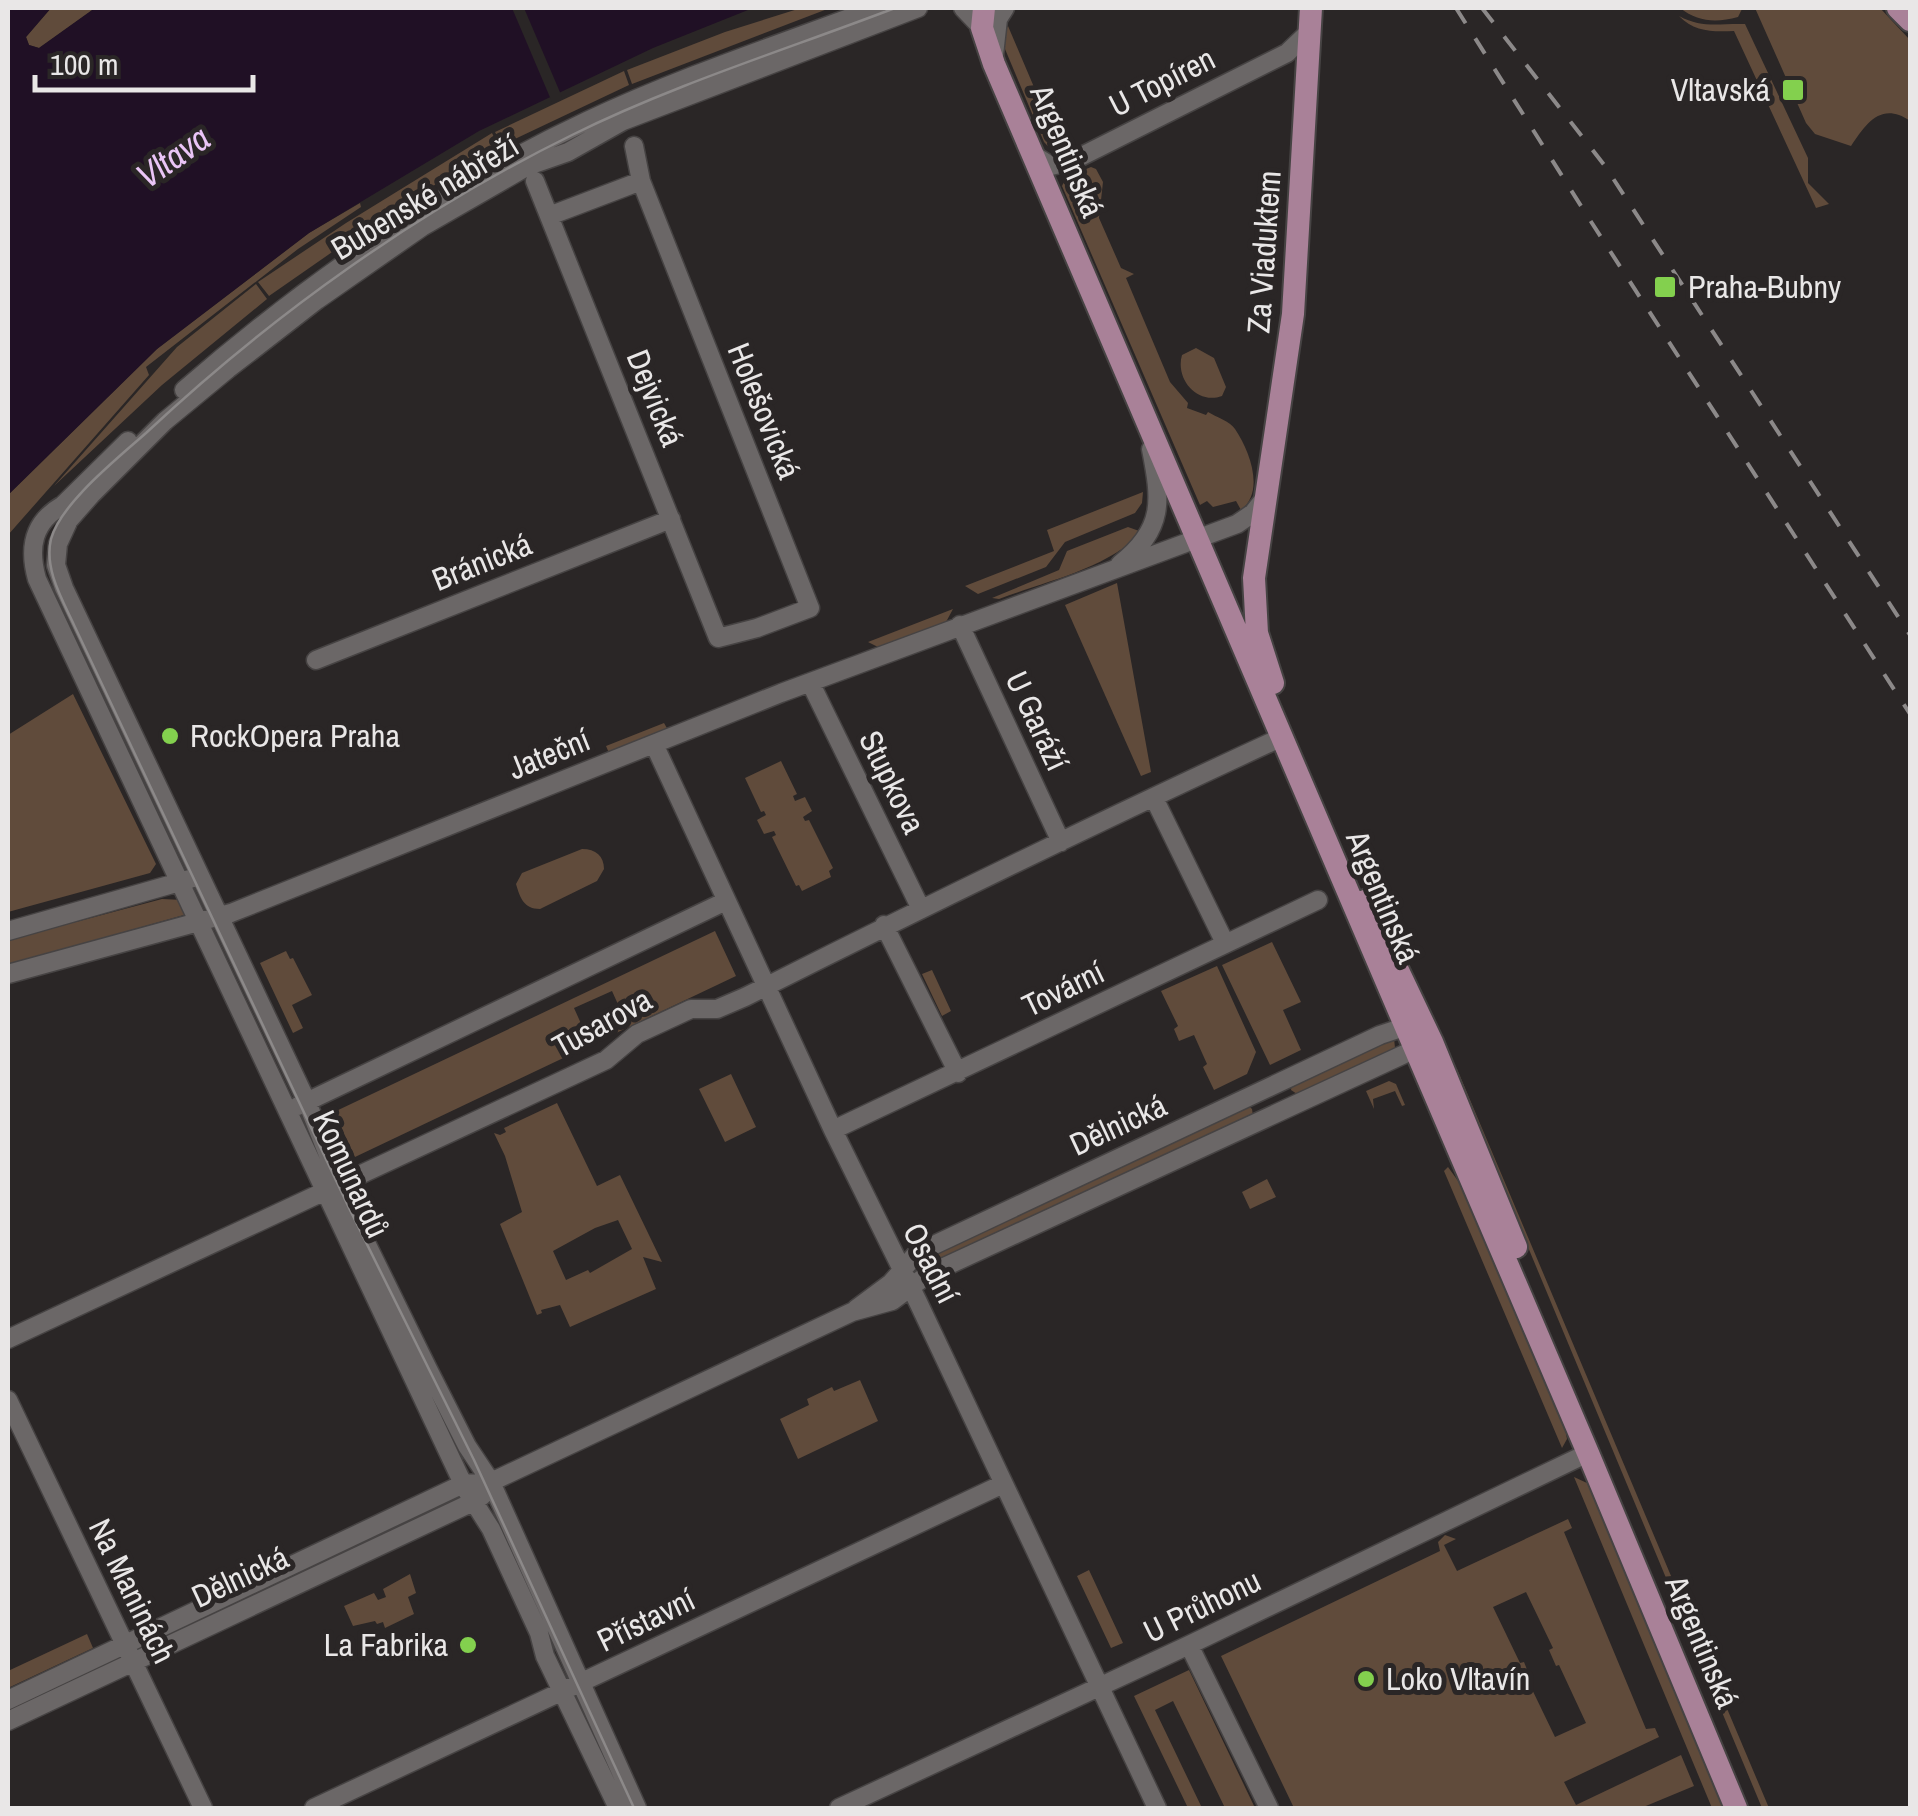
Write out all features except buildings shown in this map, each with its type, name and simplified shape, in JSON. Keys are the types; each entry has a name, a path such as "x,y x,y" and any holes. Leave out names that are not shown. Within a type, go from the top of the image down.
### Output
{"main road":[{"path":"1898,8 1910,20"},
{"name":"Argentinská","path":"983,18 994,64 1280,738 1419,1037 1752,1808"},
{"name":"Za Viaduktem","path":"1264,500 1294,314 1311,19"},
{"name":"Argentinská","path":"1264,500 1253,598 1260,647 1736,1808"}],"street":[{"name":"Bubenské nábřeží","path":"33,564 34,538 50,512 63,505 139,430 229,352 377,241 446,196 586,122 876,8"},
{"name":"Bubenské nábřeží","path":"56,564 58,544 69,520 165,421 317,300 422,227 528,166 579,146 623,121 918,8"},
{"path":"963,8 983,18"},
{"path":"994,64 994,36 1004,8"},
{"name":"U Topíren","path":"1035,156 1051,166 1072,162 1286,53 1311,19"},
{"name":"Holešovická","path":"634,146 641,181 810,608 718,638"},
{"name":"Dejvická","path":"535,181 718,638"},
{"path":"550,216 641,181"},
{"name":"Jateční","path":"1108,572 1137,549 1158,514 1159,488 1144,416"},
{"name":"Jateční","path":"8,974 219,915 960,626 1196,540 1247,518 1264,500"},
{"name":"Bránická","path":"316,660 671,519"},
{"name":"Komunardů","path":"33,564 288,1111 350,1210 428,1369 491,1482 637,1808"},
{"name":"Komunardů","path":"56,564 307,1102 333,1186 463,1484 491,1529 618,1808"},
{"name":"U Garáží","path":"960,626 1061,842"},
{"name":"Stupkova","path":"810,684 920,907"},
{"name":"Tusarova","path":"8,1339 606,1060 637,1034 691,1009 717,1009 920,907 1280,738"},
{"name":"Osadní","path":"654,744 833,1130 1157,1808"},
{"path":"1154,798 1225,943"},
{"path":"8,931 201,876"},
{"name":"Tovární","path":"833,1130 1318,900"},
{"name":"Tusarova","path":"288,1111 726,901"},
{"path":"884,925 958,1073"},
{"name":"Dělnická","path":"8,1721 129,1652 463,1484 491,1482 852,1312 891,1284 917,1253 1274,1085 1419,1037"},
{"name":"Dělnická","path":"852,1312 883,1304 927,1275 1285,1108 1419,1037"},
{"path":"1274,1085 1285,1108"},
{"name":"Na Maninách","path":"8,1400 203,1808"},
{"name":"U Průhonu","path":"839,1808 1588,1453"},
{"name":"Dělnická","path":"8,1700 129,1652 473,1502 491,1482"},
{"name":"Přístavní","path":"314,1808 1004,1484"},
{"path":"1189,1645 1269,1808"}],"shaded area":[{"path":"51,8 95,8 39,48 29,45 26,37"},
{"path":"801,8 830,8 632,84 627,70"},
{"path":"1680,8 1742,9 1738,17 1715,20 1700,19"},
{"path":"1755,8 1880,8 1910,40 1910,121 1900,115 1883,114 1869,123 1851,146 1815,134 1806,123"},
{"path":"1679,16 1704,24 1745,24 1808,158 1808,183 1829,204 1816,208 1734,31 1697,28"},
{"path":"1008,26 1062,153 1056,155 1044,142 1005,49 1003,35"},
{"path":"624,71 629,85 502,145 495,132"},
{"path":"492,133 499,147 394,209 269,296 258,282 346,223"},
{"path":"1091,167 1103,182 1099,218 1121,268 1134,274 1126,278 1170,382 1188,403 1187,408 1206,415 1208,412 1230,424 1246,448 1254,482 1241,510 1236,501 1213,507 1207,501 1200,505 1062,186 1069,171"},
{"path":"360,203 361,207 298,249 146,367 149,375 8,535 8,495 157,349 309,233"},
{"path":"256,284 267,299 162,385 54,486 177,347"},
{"path":"1196,348 1214,358 1226,387 1222,396 1204,397 1185,381 1182,355"},
{"path":"1143,492 1135,513 1065,542 1046,567 978,594 965,586 1054,551 1047,530"},
{"path":"1128,527 1142,532 1112,556 1056,580 992,598 1059,570 1067,551"},
{"path":"1117,583 1151,772 1141,776 1065,605"},
{"path":"953,609 946,622 887,646 868,642"},
{"path":"73,694 156,864 150,873 8,912 8,735"},
{"path":"664,723 668,730 609,753 606,746"},
{"path":"781,761 797,794 793,796 795,801 805,797 812,811 803,817 809,820 833,868 829,871 831,877 802,891 772,837 776,835 774,831 764,834 757,820 766,815 745,778"},
{"path":"582,849 595,852 603,860 604,869 597,881 540,909 524,902 516,884 522,873"},
{"path":"162,899 183,900 187,910 184,915 8,965 8,940"},
{"path":"715,931 736,976 355,1157 334,1112","holes":["612,991 621,1011 610,1020 608,1017 583,1028 574,1008"]},
{"path":"1272,942 1301,1002 1283,1010 1301,1050 1270,1065 1222,965"},
{"path":"286,951 312,995 292,1005 303,1028 293,1033 260,963"},
{"path":"1217,966 1256,1052 1247,1074 1214,1090 1194,1035 1179,1041 1174,1029 1178,1026 1161,991"},
{"path":"932,970 951,1011 942,1016 922,974"},
{"path":"1394,1038 1395,1048 1297,1094 1291,1090 1292,1083"},
{"path":"1457,1069 1769,1808 1762,1808 1457,1077"},
{"path":"731,1074 756,1127 725,1142 699,1089"},
{"path":"1389,1081 1396,1084 1405,1105 1402,1106 1395,1091 1373,1099 1374,1109 1366,1091"},
{"path":"557,1103 597,1186 620,1175 662,1262 643,1257 656,1289 570,1327 560,1305 537,1315 500,1224 522,1212 494,1133 506,1132 504,1128","holes":["618,1220 632,1249 590,1273 588,1270 566,1280 553,1251"]},
{"path":"1247,1104 1253,1116 930,1265 926,1257"},
{"path":"1448,1167 1461,1185 1565,1428 1567,1439 1562,1448 1444,1171"},
{"path":"1267,1179 1276,1197 1250,1209 1242,1192"},
{"path":"860,1380 878,1421 798,1459 780,1419 809,1405 807,1399"},
{"path":"1574,1477 1587,1483 1594,1495 1723,1808 1712,1808"},
{"name":"Loko Vltavín","path":"1568,1519 1572,1528 1564,1532 1646,1729 1655,1728 1659,1737 1564,1782 1576,1805 1681,1755 1694,1786 1641,1808 1294,1808 1221,1656 1440,1551 1438,1542 1445,1535 1456,1539 1444,1545 1457,1571","holes":["1526,1592 1553,1648 1549,1650 1556,1666 1559,1665 1586,1723 1555,1737 1527,1679 1530,1677 1524,1662 1520,1663 1493,1607"]},
{"path":"1089,1570 1123,1643 1111,1648 1077,1576"},
{"path":"410,1574 416,1593 408,1597 414,1614 385,1628 383,1622 375,1621 353,1626 344,1606 374,1593 378,1600 386,1597 383,1589"},
{"path":"87,1634 93,1648 8,1688 8,1671"},
{"path":"1189,1670 1255,1808 1225,1808 1173,1701 1155,1710 1202,1808 1188,1808 1134,1696"}],"water":[{"name":"Vltava","path":"8,8 51,8 26,37 29,45 39,48 95,8 753,8 653,48 479,131 309,233 157,349 8,495"}],"pier":[{"path":"512,8 524,8 562,97 552,102"}],"tram line":[{"path":"634,1808 474,1460 350,1210 64,605 55,584 49,550 57,525 92,482 194,389 295,307 402,232 514,165 611,117 691,83 895,8"}],"railway":[{"path":"1456,8 1910,714"},
{"path":"1482,8 1605,166 1910,635"}],"place":[{"name":"Vltavská","path":"1793,90"},
{"name":"Praha-Bubny","path":"1665,287"},
{"name":"RockOpera Praha","path":"170,736"},
{"name":"La Fabrika","path":"468,1645"},
{"name":"Loko Vltavín","path":"1366,1679"}]}
